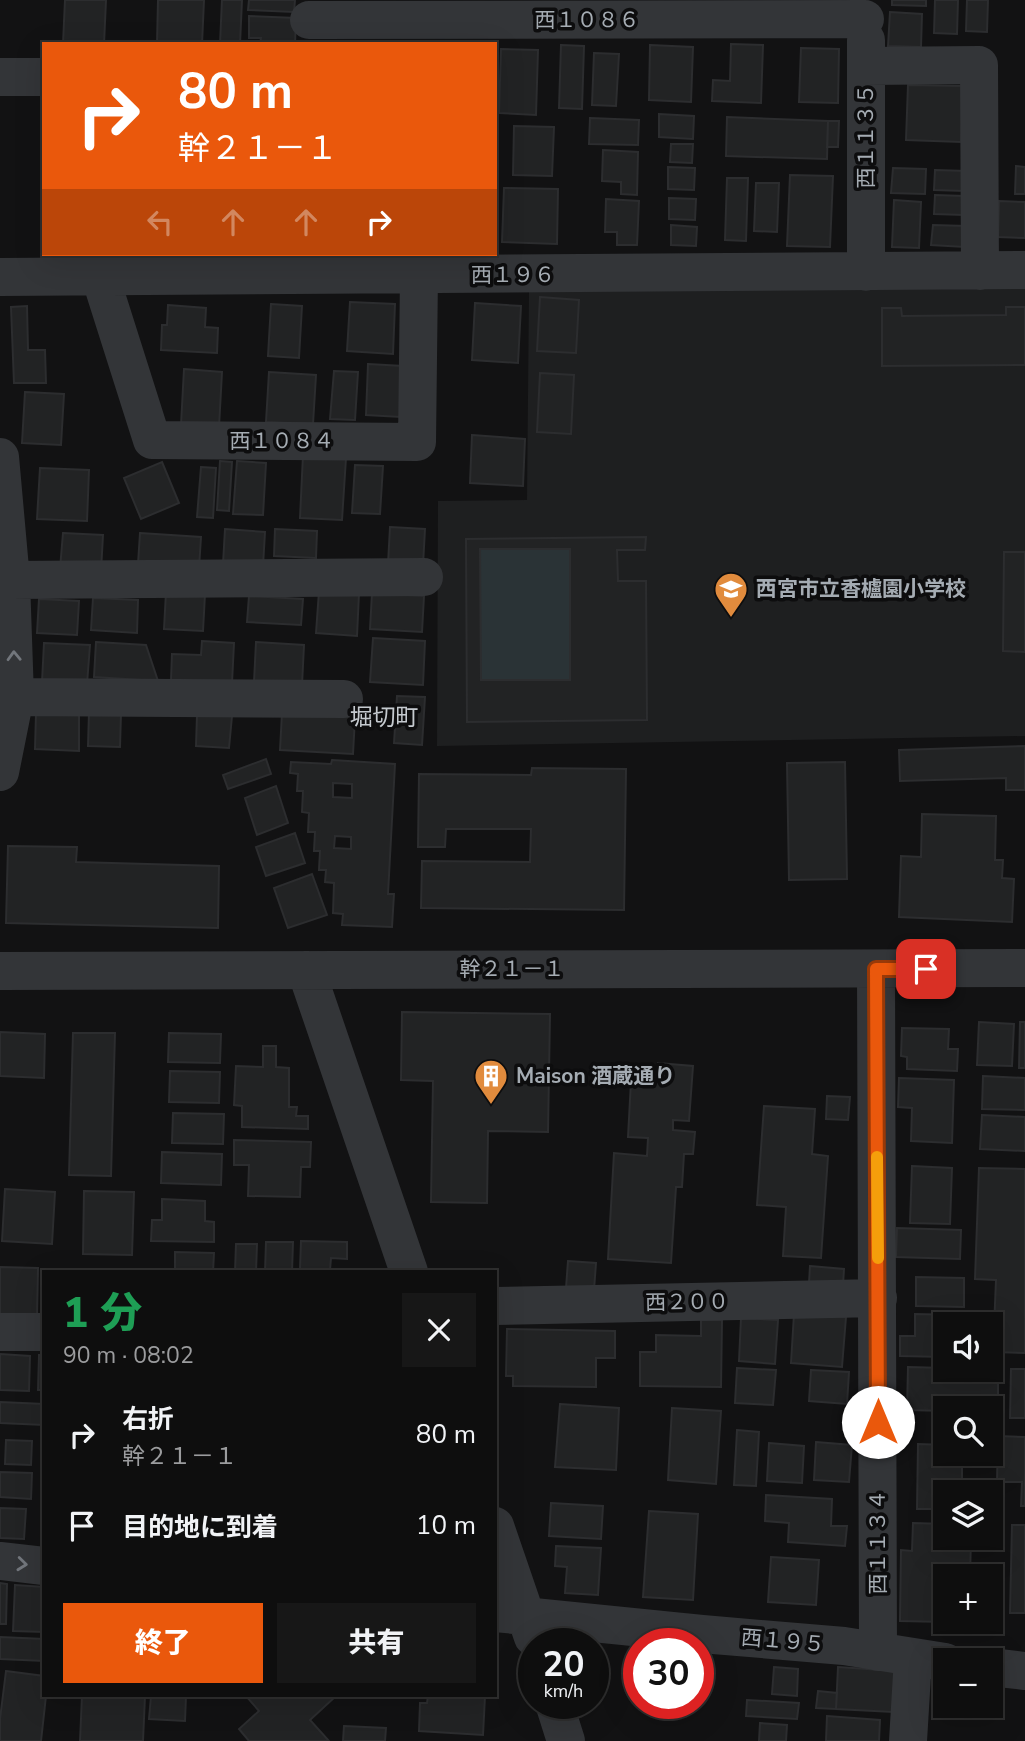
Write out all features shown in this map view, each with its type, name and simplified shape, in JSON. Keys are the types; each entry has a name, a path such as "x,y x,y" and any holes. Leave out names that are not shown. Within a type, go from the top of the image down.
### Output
{"street":[{"name":"西１０８６","path":"309,21 865,10"},
{"name":"西１１３５","path":"865,10 866,272"},
{"path":"866,66 979,65 980,271"},
{"name":"西１９６","path":"0,277 97,265 312,265 419,275 1025,271"},
{"name":"西１０８４","path":"97,265 152,440 417,442 419,275"},
{"path":"0,457 11,580 15,697 0,772"},
{"path":"11,580 424,577"},
{"path":"15,697 344,699"},
{"name":"幹２１－１","path":"0,971 1025,968"},
{"name":"西１１３４","path":"876,969 878,1298 912,1657 908,1741"},
{"path":"306,970 408,1270"},
{"name":"西２００","path":"497,1306 878,1298"},
{"path":"0,1332 42,1332"},
{"path":"497,1534 519,1624"},
{"path":"0,1561 42,1566"},
{"name":"西１９５","path":"519,1624 702,1634 844,1646 912,1657"},
{"path":"1003,1668 1025,1671"},
{"path":"559,1719 566,1741"}],"shaded area":[{"name":"西宮市立香櫨園小学校","path":"1025,288 1025,736 437,746 438,501 527,500 529,291"},
{"path":"480,549 570,549 570,680 481,680"}],"building":[{"path":"65,0 106,0 104,42 63,42"},
{"path":"158,0 204,0 202,42 157,42"},
{"path":"222,0 242,0 240,42 220,42"},
{"path":"249,0 295,0 294,12 248,10"},
{"path":"892,0 926,0 926,6 892,5"},
{"path":"935,0 958,0 957,34 934,33"},
{"path":"967,0 988,0 987,32 966,31"},
{"path":"890,12 922,14 921,47 888,46"},
{"path":"249,16 296,18 295,42 260,42 261,38 249,38"},
{"path":"731,44 763,45 761,103 712,101 713,80 730,81"},
{"path":"561,45 584,46 582,109 559,108"},
{"path":"650,45 693,47 691,102 649,100"},
{"path":"801,48 839,49 838,103 799,102"},
{"path":"501,49 538,50 536,115 499,113"},
{"path":"594,53 619,54 616,106 592,105"},
{"path":"908,85 964,86 961,142 906,140"},
{"path":"659,114 694,116 693,139 659,137"},
{"path":"727,117 828,121 827,159 726,156"},
{"path":"590,118 639,120 638,145 589,144"},
{"path":"828,121 839,121 838,147 827,147"},
{"path":"514,126 554,127 552,176 513,175"},
{"path":"671,144 693,144 692,163 670,162"},
{"path":"603,150 638,152 637,195 621,194 621,182 602,181"},
{"path":"1016,166 1025,167 1025,194 1015,194"},
{"path":"668,167 695,168 694,190 668,189"},
{"path":"893,168 926,169 925,194 891,193"},
{"path":"935,170 966,171 965,191 934,190"},
{"path":"790,175 833,176 830,247 787,246"},
{"path":"727,178 748,178 746,241 725,240"},
{"path":"756,183 779,183 777,232 754,231"},
{"path":"504,188 558,189 557,244 502,242"},
{"path":"935,195 964,196 964,215 934,214"},
{"path":"669,198 696,199 695,220 669,219"},
{"path":"606,199 639,201 637,245 617,245 617,232 605,232"},
{"path":"894,200 921,202 919,248 892,247"},
{"path":"999,201 1025,202 1025,238 998,237"},
{"path":"671,225 697,227 696,246 671,245"},
{"path":"933,225 966,226 965,247 931,245"},
{"path":"540,297 579,300 576,353 537,351"},
{"path":"350,302 395,304 393,354 347,351"},
{"path":"475,303 521,306 518,363 472,360"},
{"path":"271,304 302,306 299,358 268,356"},
{"path":"168,305 206,308 205,327 218,328 217,353 161,350 162,325 167,325"},
{"path":"27,306 28,350 45,350 46,383 14,383 11,307"},
{"path":"1006,307 1025,307 1025,365 882,366 882,308 901,308 902,316 1006,315"},
{"path":"368,364 403,366 401,417 366,415"},
{"path":"184,369 222,372 219,427 181,425"},
{"path":"334,371 358,372 355,420 330,419"},
{"path":"269,372 316,375 313,424 266,422"},
{"path":"540,373 574,375 571,434 537,432"},
{"path":"25,392 64,394 61,445 22,443"},
{"path":"472,435 525,439 523,486 470,483"},
{"path":"303,455 346,458 342,520 300,518"},
{"path":"220,461 232,462 229,511 217,510"},
{"path":"237,461 266,463 263,515 233,514"},
{"path":"162,462 179,503 141,519 124,478"},
{"path":"355,465 383,466 380,514 352,513"},
{"path":"201,467 216,468 213,518 197,517"},
{"path":"40,468 89,470 87,521 37,519"},
{"path":"390,527 425,529 423,565 388,564"},
{"path":"225,529 265,532 263,566 223,564"},
{"path":"275,529 317,531 316,558 274,556"},
{"path":"63,533 103,535 101,571 60,569"},
{"path":"140,533 201,537 199,568 138,564"},
{"path":"646,537 645,550 617,550 618,581 646,581 647,720 467,722 466,539","holes":["480,549 570,549 570,680 481,680"]},
{"path":"1004,552 1025,552 1025,652 1003,651"},
{"path":"319,591 359,593 357,636 316,633"},
{"path":"166,592 205,594 203,631 164,629"},
{"path":"372,593 424,596 422,632 370,629"},
{"path":"249,596 303,599 301,625 247,622"},
{"path":"93,598 138,600 137,633 91,630"},
{"path":"39,599 79,601 77,635 37,633"},
{"path":"373,638 425,641 423,685 370,682"},
{"path":"202,641 234,643 232,683 171,680 172,654 201,655"},
{"path":"96,642 146,645 158,681 94,677"},
{"path":"256,642 304,645 302,685 254,682"},
{"path":"44,643 90,645 87,684 42,682"},
{"path":"397,696 425,697 422,745 394,743"},
{"path":"89,712 121,713 120,747 88,746"},
{"path":"282,713 355,717 353,754 280,750"},
{"path":"36,714 79,714 79,751 35,749"},
{"path":"197,715 232,716 229,748 196,746"},
{"path":"1025,746 1025,790 1006,790 1006,778 900,781 899,750"},
{"path":"266,759 271,774 228,789 223,775"},
{"path":"332,760 395,764 388,894 394,894 392,927 342,925 343,914 333,913 334,883 325,882 326,870 319,870 320,851 314,851 315,832 308,832 309,813 302,812 303,791 297,791 298,774 290,773 291,762 331,764","holes":["333,783 352,784 352,798 333,797","335,836 351,837 351,849 334,848"]},
{"path":"845,762 847,879 789,880 787,763"},
{"path":"532,768 626,769 624,910 421,908 422,861 530,862 531,829 446,829 445,847 418,847 419,774 531,775"},
{"path":"276,786 288,823 257,835 245,798"},
{"path":"922,814 996,816 995,860 1003,860 1002,878 1014,879 1012,922 899,917 901,856 921,857"},
{"path":"295,833 305,863 266,876 256,847"},
{"path":"8,846 77,847 76,862 219,866 218,928 6,923"},
{"path":"312,874 327,915 288,928 274,888"},
{"name":"Maison 酒蔵通り","path":"402,1012 550,1014 548,1132 488,1131 487,1203 431,1202 433,1081 401,1080"},
{"path":"979,1022 1014,1024 1012,1066 977,1065"},
{"path":"1020,1022 1025,1022 1025,1068 1019,1068"},
{"path":"902,1028 949,1029 948,1049 958,1049 957,1071 907,1069 907,1057 901,1056"},
{"path":"0,1032 45,1034 44,1078 0,1076"},
{"path":"73,1033 115,1033 111,1176 69,1175"},
{"path":"169,1033 221,1034 220,1063 168,1062"},
{"path":"263,1046 276,1046 276,1067 289,1068 289,1107 297,1107 296,1116 308,1116 308,1129 242,1127 242,1106 234,1105 236,1066 263,1067"},
{"path":"658,1063 693,1066 689,1121 673,1120 673,1130 695,1132 693,1154 684,1154 682,1187 676,1187 671,1263 608,1259 614,1153 647,1156 648,1138 628,1137 631,1081 657,1083"},
{"path":"170,1071 220,1072 219,1103 169,1102"},
{"path":"983,1076 1025,1078 1025,1110 982,1109"},
{"path":"899,1078 954,1080 952,1143 911,1141 912,1108 898,1107"},
{"path":"827,1096 850,1097 848,1120 826,1119"},
{"path":"764,1106 815,1109 812,1154 828,1156 821,1258 783,1256 786,1207 757,1205"},
{"path":"173,1113 224,1114 223,1144 172,1143"},
{"path":"982,1115 1025,1117 1025,1151 980,1149"},
{"path":"234,1140 311,1142 310,1167 301,1167 300,1197 248,1196 249,1165 234,1165"},
{"path":"162,1152 222,1154 221,1185 161,1183"},
{"path":"912,1166 952,1168 950,1224 910,1223"},
{"path":"979,1168 1025,1169 1025,1353 1003,1352 1003,1312 995,1312 996,1280 975,1279"},
{"path":"5,1189 55,1192 52,1244 2,1241"},
{"path":"84,1191 134,1192 132,1255 83,1254"},
{"path":"162,1199 205,1201 205,1221 214,1222 214,1242 151,1241 152,1220 162,1220"},
{"path":"897,1228 961,1230 960,1259 896,1257"},
{"path":"301,1241 347,1242 347,1259 331,1258 330,1270 300,1269"},
{"path":"266,1242 293,1242 292,1270 265,1270"},
{"path":"236,1244 257,1244 256,1270 235,1270"},
{"path":"175,1252 214,1253 213,1270 175,1270"},
{"path":"568,1261 596,1263 594,1290 566,1288"},
{"path":"810,1266 844,1269 843,1285 809,1283"},
{"path":"0,1267 38,1268 37,1317 0,1316"},
{"path":"916,1277 964,1278 964,1307 916,1306"},
{"path":"794,1314 846,1317 842,1367 791,1363"},
{"path":"915,1314 933,1314 933,1357 900,1356 900,1336 915,1336"},
{"path":"741,1318 778,1320 775,1364 739,1361"},
{"path":"701,1320 722,1320 721,1387 640,1386 640,1352 656,1352 656,1335 701,1336"},
{"path":"507,1329 615,1331 615,1358 596,1358 596,1387 513,1386 513,1376 506,1376"},
{"path":"0,1354 30,1356 29,1391 0,1390"},
{"path":"39,1355 42,1355 42,1390 38,1390"},
{"path":"908,1367 933,1368 933,1382 998,1382 998,1395 933,1396 933,1411 907,1410"},
{"path":"737,1368 776,1370 773,1405 735,1403"},
{"path":"1011,1369 1025,1369 1025,1418 1010,1418"},
{"path":"811,1370 849,1372 847,1404 809,1401"},
{"path":"0,1402 42,1404 42,1425 0,1423"},
{"path":"560,1404 619,1408 616,1470 555,1467"},
{"path":"672,1408 721,1411 716,1484 668,1480"},
{"path":"737,1430 759,1432 756,1486 734,1485"},
{"path":"1003,1436 1025,1437 1025,1506 1021,1506 1022,1482 997,1480 997,1466 1003,1466"},
{"path":"6,1440 32,1441 31,1465 5,1464"},
{"path":"816,1442 852,1445 849,1482 814,1480"},
{"path":"769,1443 804,1446 802,1483 767,1481"},
{"path":"918,1444 933,1445 933,1466 962,1466 962,1480 933,1480 933,1509 917,1509"},
{"path":"0,1472 32,1473 31,1499 0,1497"},
{"path":"766,1495 832,1499 831,1526 847,1526 845,1546 788,1542 789,1523 765,1521"},
{"path":"551,1503 603,1506 601,1539 549,1536"},
{"path":"0,1508 26,1509 24,1539 0,1538"},
{"path":"649,1511 698,1514 693,1600 643,1597"},
{"path":"913,1523 933,1524 933,1550 971,1550 970,1564 933,1564 933,1622 900,1621 901,1550 912,1551"},
{"path":"1012,1525 1025,1525 1025,1613 1010,1613"},
{"path":"556,1546 601,1548 598,1595 565,1593 567,1567 555,1566"},
{"path":"771,1557 819,1560 816,1605 768,1602"},
{"path":"0,1583 7,1584 6,1624 0,1624"},
{"path":"15,1585 42,1587 42,1632 13,1631"},
{"path":"0,1637 42,1639 42,1661 0,1659"},
{"path":"774,1667 798,1669 797,1696 772,1694"},
{"path":"838,1667 896,1671 893,1712 836,1709"},
{"path":"6,1671 42,1676 42,1697 46,1697 41,1741 0,1741"},
{"path":"818,1691 837,1693 836,1709 816,1708"},
{"path":"82,1697 145,1697 143,1741 80,1741"},
{"path":"151,1697 186,1697 185,1721 149,1719"},
{"path":"247,1697 335,1697 310,1720 329,1741 249,1741 239,1729 259,1711"},
{"path":"428,1697 485,1697 483,1735 419,1731 420,1703 427,1703"},
{"path":"747,1700 799,1703 797,1719 746,1716"},
{"path":"827,1716 880,1720 879,1741 826,1741"},
{"path":"760,1723 787,1725 786,1741 759,1741"},
{"path":"344,1726 386,1728 385,1741 343,1741"}],"slow traffic":[{"path":"877,1157 878,1258"}],"place":[{"name":"西宮市立香櫨園小学校","path":"731,619"},
{"name":"Maison 酒蔵通り","path":"491,1106"}],"district":[{"name":"堀切町","path":"384,717"}],"route":[{"path":"878,1422 876,969 926,969"}]}
